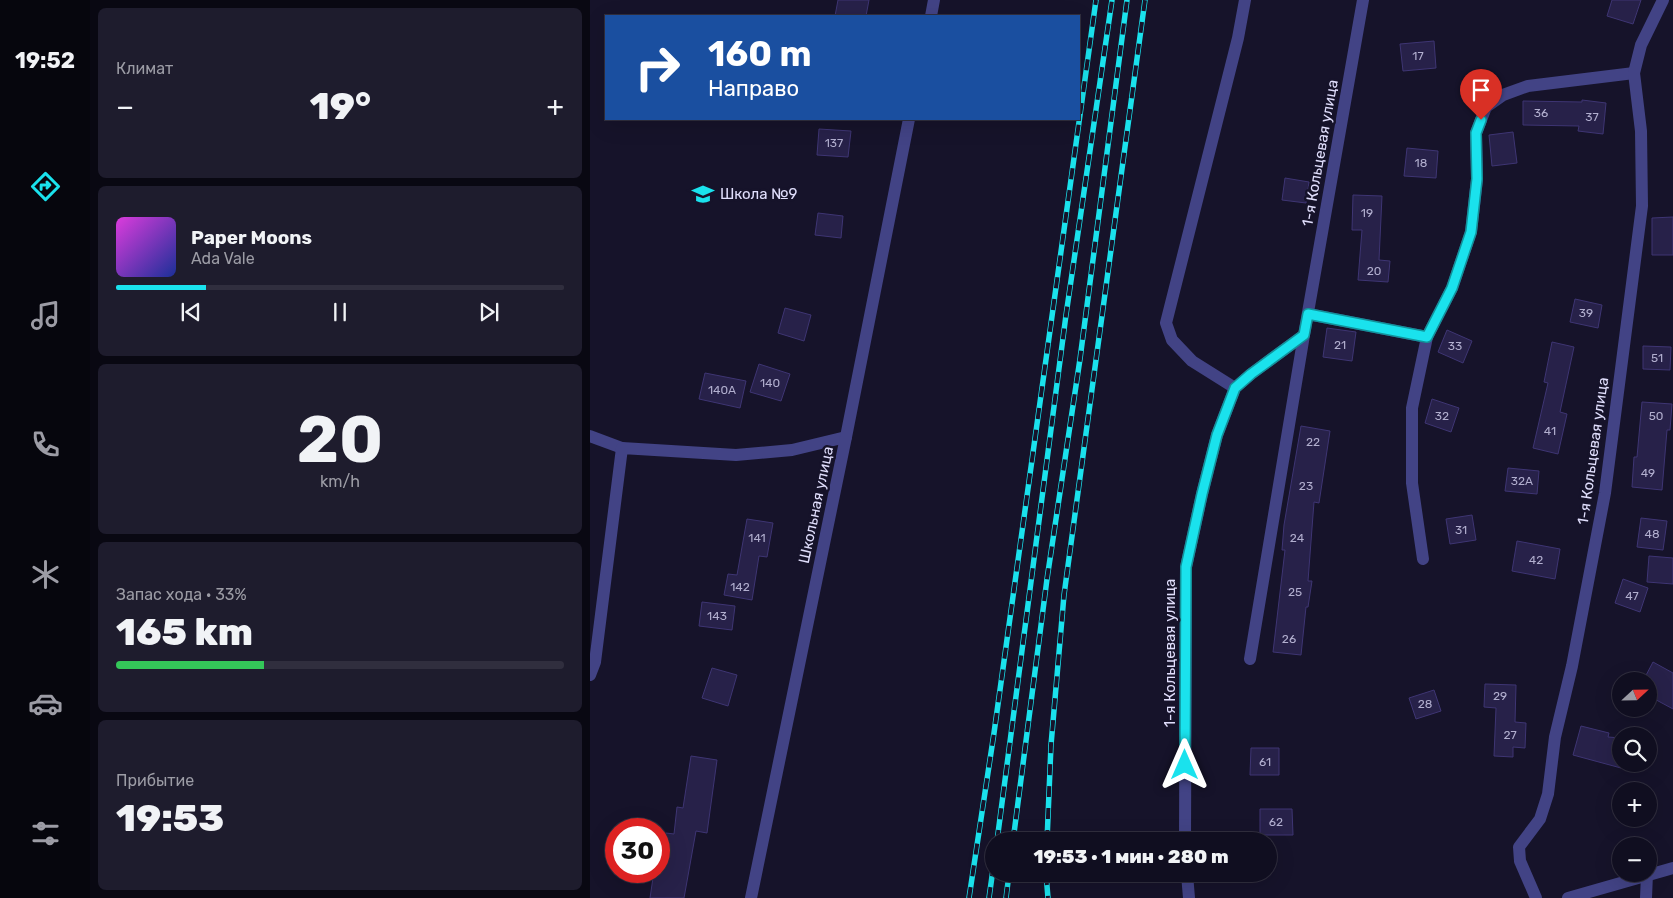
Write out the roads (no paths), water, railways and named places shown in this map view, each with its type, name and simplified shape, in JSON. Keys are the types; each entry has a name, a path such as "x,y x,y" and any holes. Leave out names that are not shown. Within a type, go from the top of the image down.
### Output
{"street":[{"path":"931,15 934,0"},
{"path":"1235,388 1192,361 1172,340 1166,322 1238,38 1245,0"},
{"name":"1-я Кольцевая улица","path":"1185,832 1186,567 1217,435 1235,388 1304,335 1362,0"},
{"name":"1-я Кольцевая улица","path":"1536,898 1520,861 1520,847 1540,819 1548,794 1555,736 1572,666 1605,493 1642,206 1641,131 1634,73 1641,44 1662,0"},
{"path":"1423,559 1412,483 1412,408 1427,337 1452,288 1471,232 1477,179 1476,133 1486,106 1503,94 1528,86 1634,73"},
{"name":"Школьная улица","path":"751,898 909,120"},
{"path":"1308,314 1427,337"},
{"path":"1250,659 1304,335"},
{"path":"590,436 622,448 736,455 792,450 846,437"},
{"path":"590,675 595,662 622,448"},
{"path":"1657,872 1673,868"},
{"path":"1188,882 1189,898"},
{"path":"1568,898 1621,882"},
{"path":"1646,898 1647,882"}],"railway":[{"path":"1080,115 1096,0"},
{"path":"998,832 1066,315 1112,0"},
{"path":"1014,832 1047,579 1080,359 1127,0"},
{"path":"1047,832 1051,745 1064,595 1145,0"},
{"path":"969,898 994,733 1079,120"},
{"path":"989,898 991,882"},
{"path":"1006,898 1008,882"},
{"path":"1047,882 1048,898"}],"place":[{"name":"Школа №9","path":"703,194"}]}
